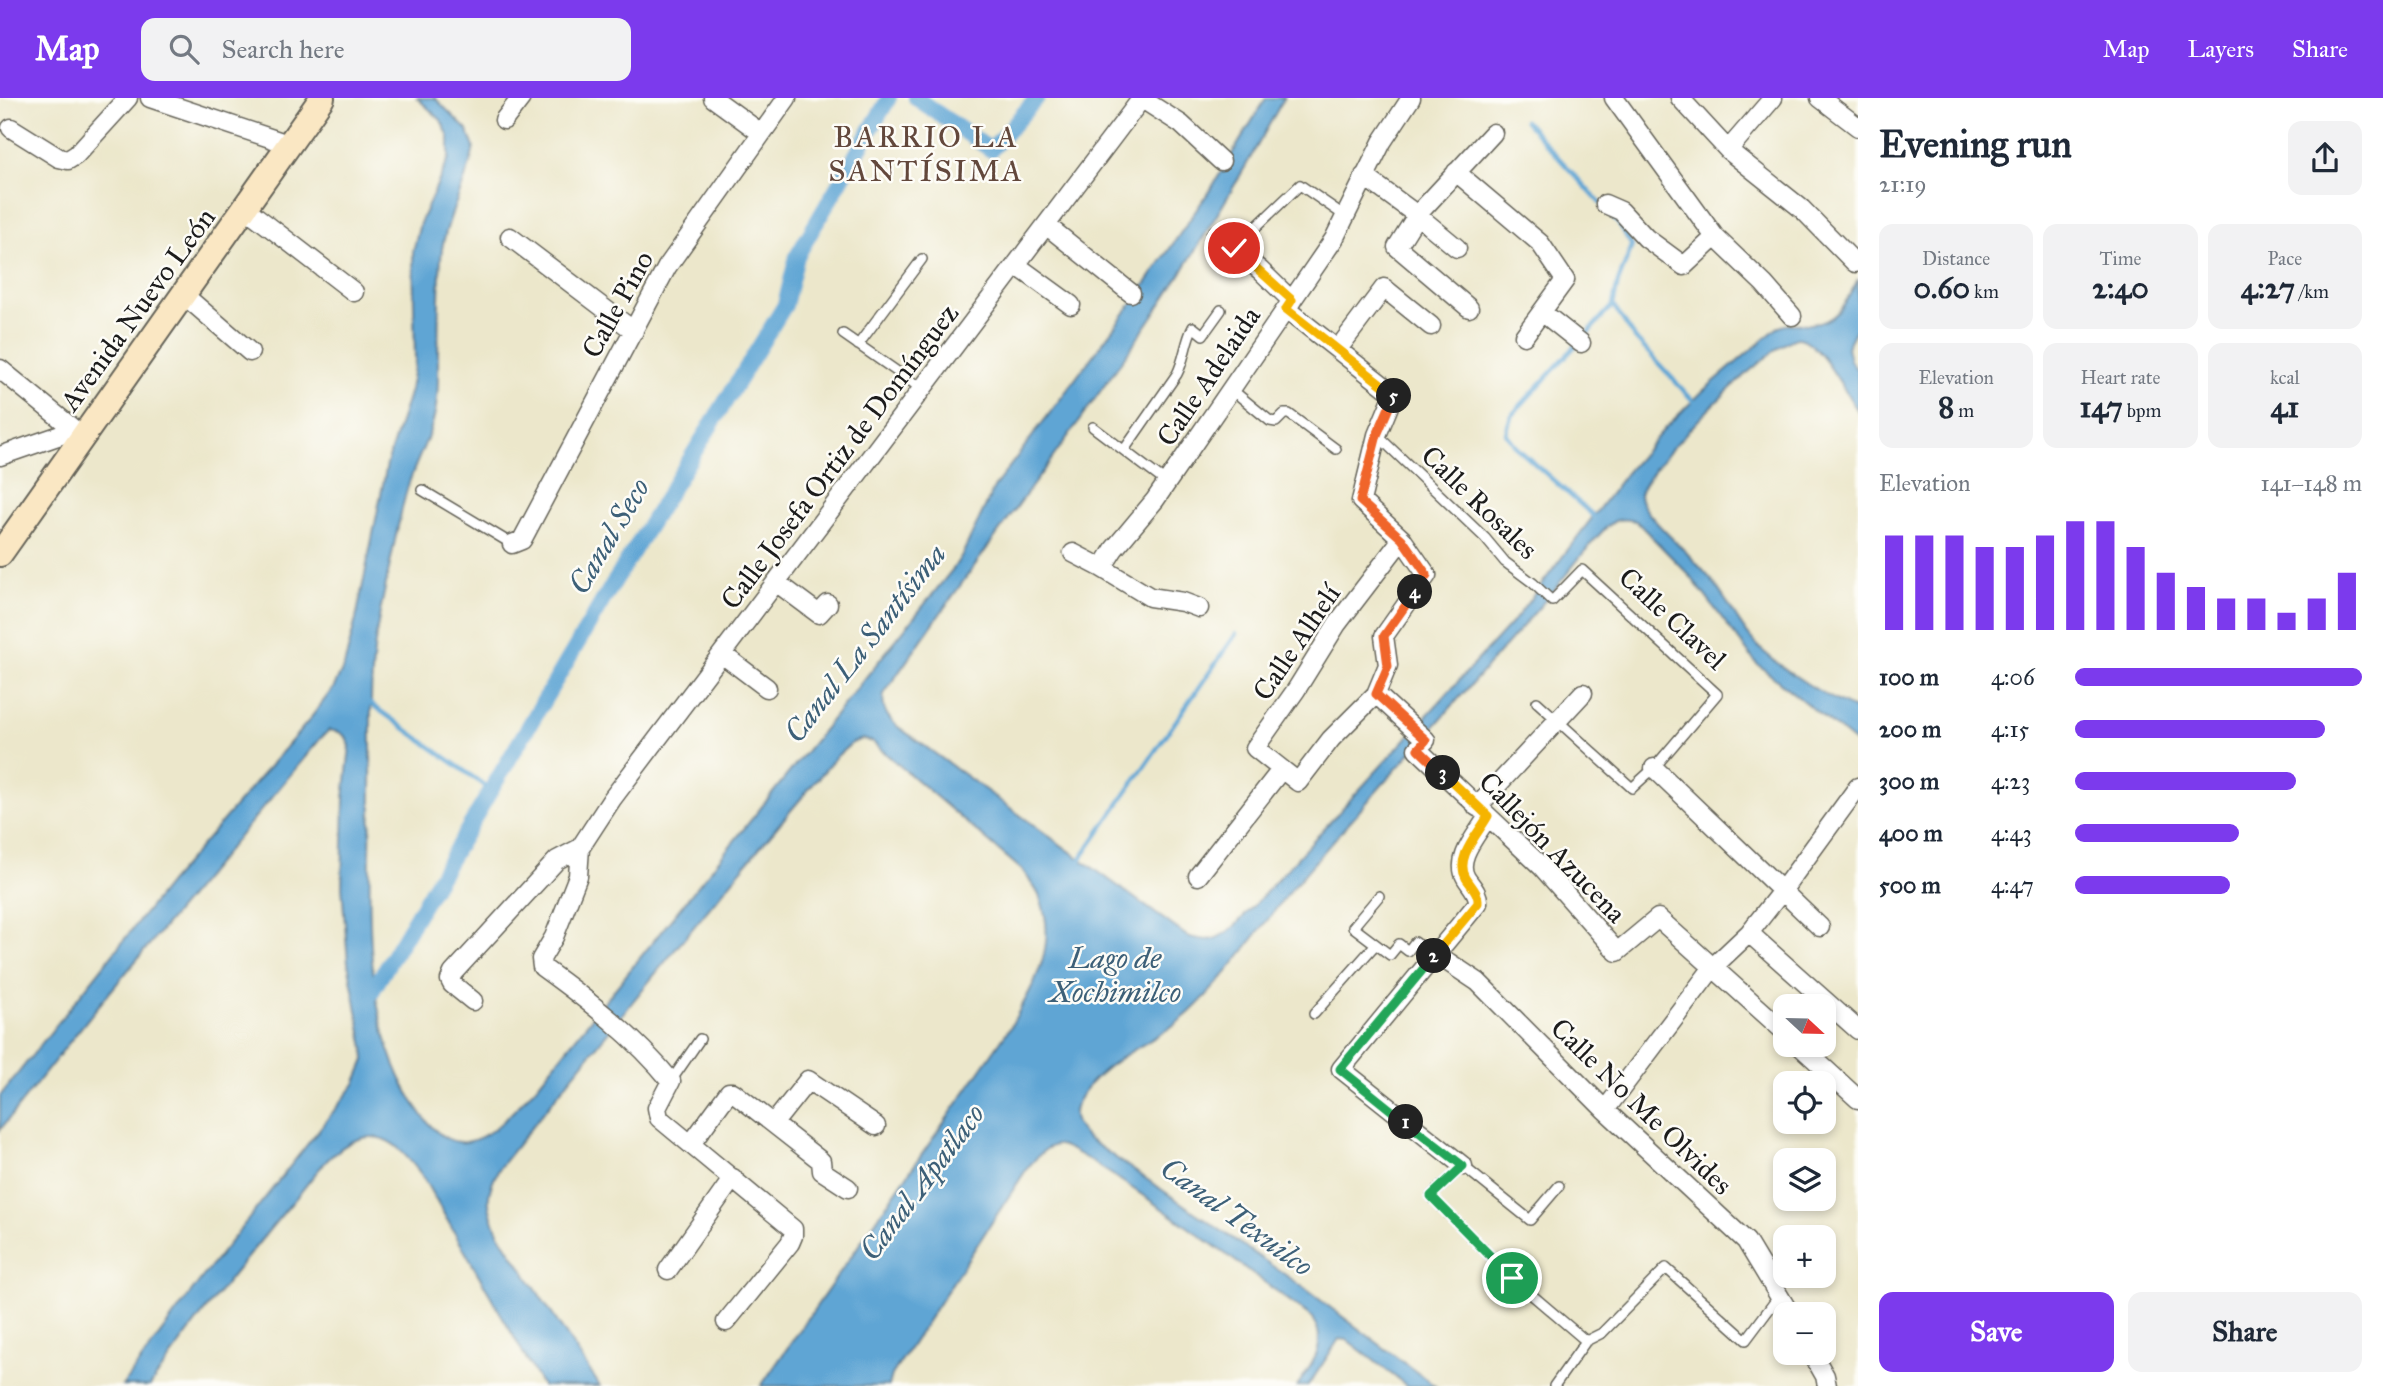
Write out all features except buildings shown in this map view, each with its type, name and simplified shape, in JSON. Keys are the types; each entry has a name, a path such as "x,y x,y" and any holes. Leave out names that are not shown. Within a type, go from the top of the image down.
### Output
{"street":[{"path":"11,128 59,158 68,160 76,155 128,98"},
{"path":"150,98 288,144"},
{"name":"Avenida Nuevo León","path":"0,554 79,433 184,295 322,98"},
{"path":"505,120 521,98"},
{"path":"713,98 761,134"},
{"name":"Calle Pino","path":"512,544 522,540 675,254 787,98"},
{"name":"Calle Adelaida","path":"1102,568 1167,482 1334,239 1382,142 1411,98"},
{"path":"1614,98 1715,237 1764,284 1792,316"},
{"path":"1680,98 1728,150 1802,209 1856,263"},
{"path":"1728,150 1773,98"},
{"path":"1820,98 1858,127"},
{"path":"1142,99 1181,124 1221,161"},
{"name":"Calle Josefa Ortiz de Domínguez","path":"580,848 612,799 1142,99"},
{"path":"1469,308 1397,247 1418,215 1493,133"},
{"path":"1456,172 1540,243 1565,280 1524,336"},
{"path":"1364,176 1418,215 1457,248"},
{"path":"1605,204 1621,211 1646,238 1684,266 1715,237"},
{"path":"245,208 354,292"},
{"path":"1046,225 1131,293"},
{"path":"1198,876 1281,770 1298,782 1331,739 1376,694 1388,666 1384,636 1427,575 1402,539 1360,501 1377,435 1394,394 1289,305 1234,248 1216,234"},
{"path":"510,237 634,331"},
{"path":"1016,265 1071,305"},
{"path":"1338,349 1384,288 1431,326"},
{"path":"184,295 250,352"},
{"path":"1542,312 1581,343"},
{"path":"0,369 79,433"},
{"path":"0,456 79,433"},
{"name":"Calle Alhelí","path":"1281,770 1255,748 1296,690 1337,624 1402,539"},
{"path":"1073,553 1150,597 1183,602 1199,608"},
{"path":"776,582 819,614 828,604"},
{"path":"722,654 767,688"},
{"path":"1463,1166 1340,1069 1478,903 1479,898 1464,875 1462,859 1483,811 1583,693"},
{"name":"Callejón Azucena","path":"1376,694 1426,740 1418,749 1542,867 1617,952 1658,918 1714,966"},
{"path":"1654,768 1821,928"},
{"path":"1605,1110 1714,966 1749,933 1782,891 1858,787"},
{"path":"580,848 578,876 554,937 541,959 542,967 584,997 625,1032 671,1081 657,1113 659,1118 793,1229 793,1236 726,1322"},
{"path":"473,1001 452,984 450,980 453,973 557,860 580,848"},
{"path":"1749,933 1858,1030"},
{"name":"Calle No Me Olvides","path":"1436,954 1478,982 1605,1110 1745,1241 1783,1302"},
{"path":"1714,966 1773,1021"},
{"path":"1812,1057 1858,1099"},
{"path":"774,1123 808,1080 876,1126"},
{"path":"691,1144 729,1092 733,1092 821,1161 822,1171 848,1188"},
{"path":"668,1270 733,1178"},
{"path":"1819,1365 1827,1386"}],"lane":[{"path":"1234,248 1300,185 1345,216"},
{"path":"858,345 922,259"},
{"path":"1124,450 1177,374 1186,341 1193,327 1203,335 1222,310"},
{"path":"843,334 922,389"},
{"path":"1231,389 1270,421 1276,422 1284,414 1289,414 1336,449"},
{"path":"1093,427 1167,482"},
{"name":"Calle Rosales","path":"1377,435 1485,538 1505,562 1551,600"},
{"path":"422,490 512,544"},
{"name":"Calle Clavel","path":"1551,600 1582,570 1717,694 1654,768 1632,788 1558,722"},
{"path":"1537,702 1558,722"},
{"path":"1379,896 1353,927 1390,955 1399,944 1409,951 1415,942 1430,954 1436,954"},
{"path":"1314,1014 1375,945"},
{"path":"671,1081 700,1039"},
{"path":"1559,1185 1530,1220 1463,1166 1431,1196 1512,1278 1586,1341"},
{"path":"1554,1386 1586,1341 1602,1333 1666,1268 1746,1340 1779,1296"}],"water":[{"name":"Lago de Xochimilco","path":"417,98 435,98 467,130 474,147 442,249 438,388 434,418 405,496 376,636 371,693 370,916 377,1001 387,1042 402,1081 431,1126 441,1135 459,1142 476,1139 495,1128 536,1087 953,569 995,486 1136,298 1212,187 1266,98 1284,98 1183,270 1114,372 916,647 883,699 886,712 897,726 1187,936 1202,940 1212,939 1235,926 1516,618 1626,473 1665,428 1704,390 1777,328 1790,324 1820,323 1835,315 1858,279 1858,326 1847,347 1850,360 1858,371 1858,411 1815,348 1799,338 1786,343 1712,406 1663,460 1640,495 1651,516 1714,583 1743,628 1764,652 1809,685 1858,710 1858,745 1757,664 1690,576 1636,521 1615,521 1589,547 1300,879 1204,998 1175,1024 1114,1062 1088,1086 1075,1106 1075,1121 1087,1138 1303,1287 1435,1386 1407,1386 1347,1340 1339,1339 1308,1386 1297,1386 1313,1362 1319,1346 1313,1318 1139,1193 1073,1151 1057,1145 1045,1150 1028,1167 892,1375 889,1386 761,1386 1011,1026 1035,980 1045,949 1045,916 1039,895 1023,871 872,742 863,739 852,743 837,756 751,858 500,1167 491,1185 489,1207 499,1234 600,1386 542,1386 421,1174 394,1145 377,1137 367,1137 347,1145 322,1166 220,1291 150,1386 122,1386 201,1279 355,1084 365,1060 348,963 342,887 344,798 350,746 346,737 329,730 320,739 95,1010 0,1130 0,1096 169,883 306,724 334,687 344,666 387,464 410,390 415,361 413,252 420,223 449,158 449,137 441,120"}],"waterway":[{"name":"Canal Seco","path":"367,1000 605,597 785,305 797,256 889,98"},
{"name":"Canal Seco","path":"916,98 991,150 1037,98"},
{"path":"1525,121 1600,203"},
{"path":"1608,213 1619,224 1632,246 1618,282 1613,305 1635,338 1696,404"},
{"path":"1583,338 1613,305"},
{"path":"1577,344 1511,416 1506,433 1517,448 1596,518"},
{"path":"1077,864 1236,634"},
{"path":"368,702 491,790"}],"district":[{"name":"BARRIO LA SANTÍSIMA","path":"926,154"}],"route":[{"path":"1234,248 1292,300 1286,309 1394,394 1377,435 1360,501 1402,539 1427,575 1384,636 1388,666 1376,694 1426,740 1418,749 1488,816 1462,859 1464,875 1479,898 1478,903 1340,1069 1463,1166 1431,1196 1512,1278"}],"water label":[{"name":"Canal La Santísima","path":"865,643"},
{"name":"Canal Apatlaco","path":"922,1182"},
{"name":"Canal Texuilco","path":"1237,1217"}]}
